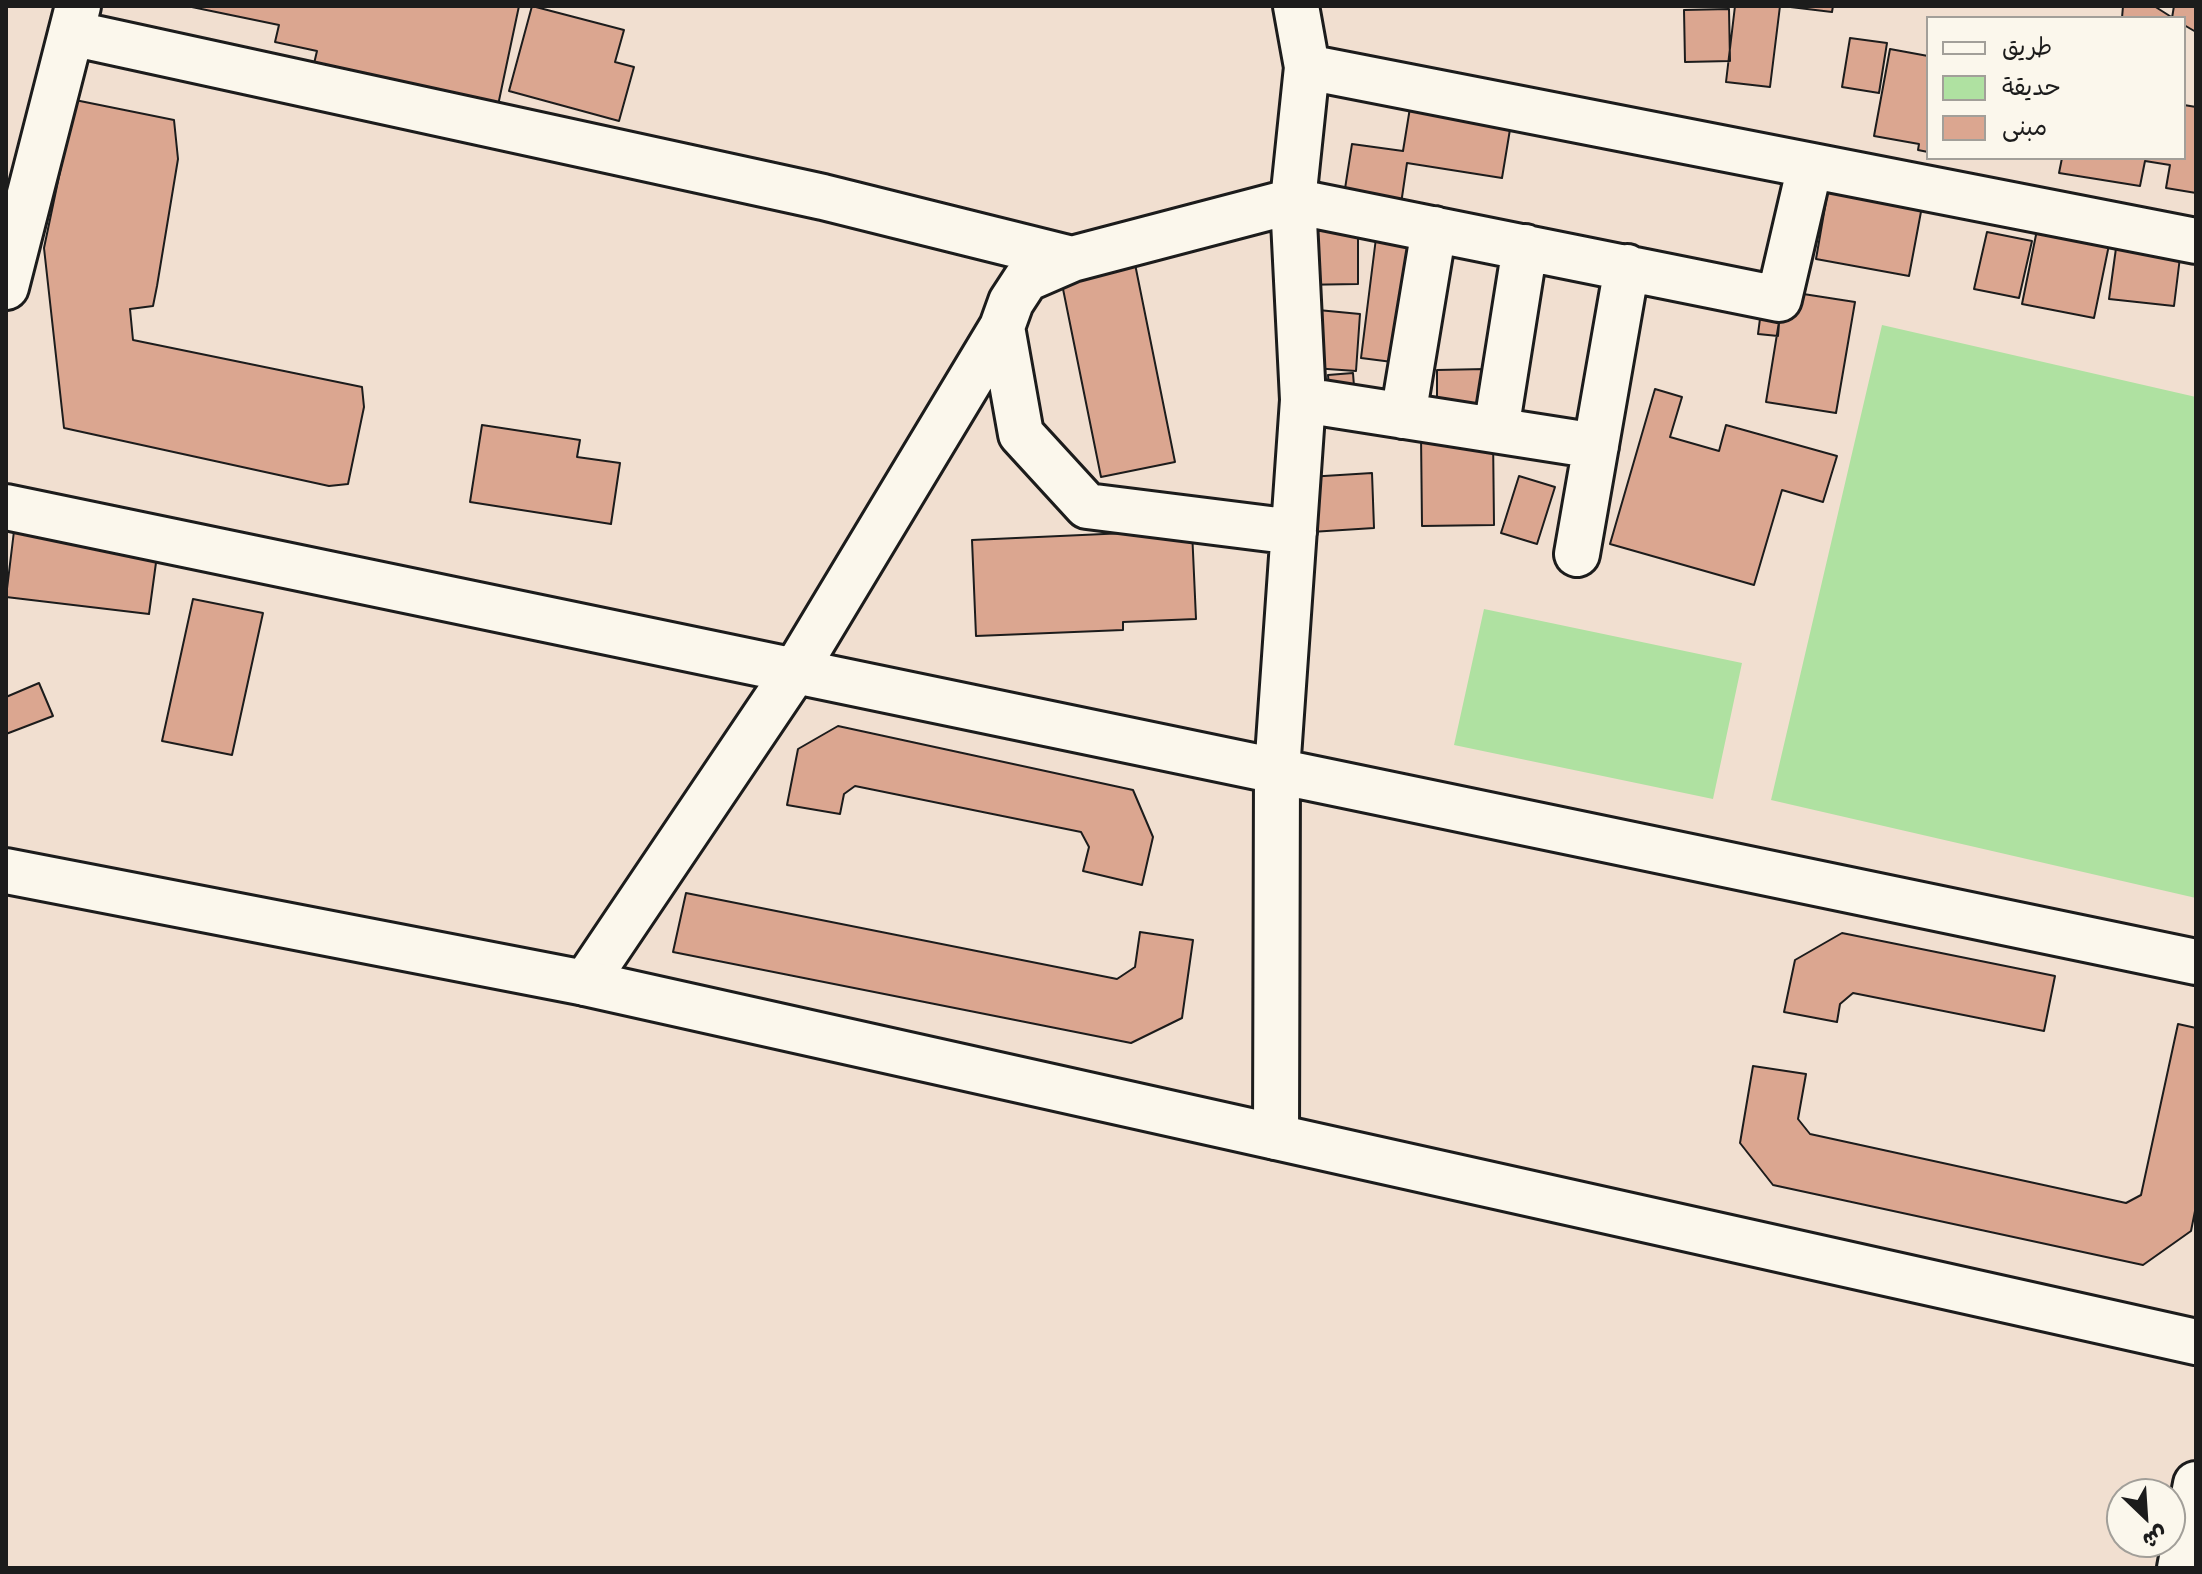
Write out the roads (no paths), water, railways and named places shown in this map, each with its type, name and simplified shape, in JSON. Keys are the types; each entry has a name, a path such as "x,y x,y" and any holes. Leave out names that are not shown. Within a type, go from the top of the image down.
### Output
{"street":[{"path":"1276,1137 1277,771 1303,400 1293,201 1307,67 1296,6"},
{"path":"6,287 74,20 1072,259"},
{"path":"1307,67 2196,241"},
{"path":"585,983 795,671 1002,327 1011,302 1026,279 1072,259 1293,201 1779,299 1810,166"},
{"path":"1403,416 1434,229"},
{"path":"1496,430 1525,247"},
{"path":"1577,554 1627,267"},
{"path":"1002,327 1021,434 1087,506 1294,532"},
{"path":"1303,400 1596,446"},
{"path":"6,507 2196,962"},
{"path":"6,871 585,983 2196,1342"},
{"path":"2180,1568 2196,1484"}]}
